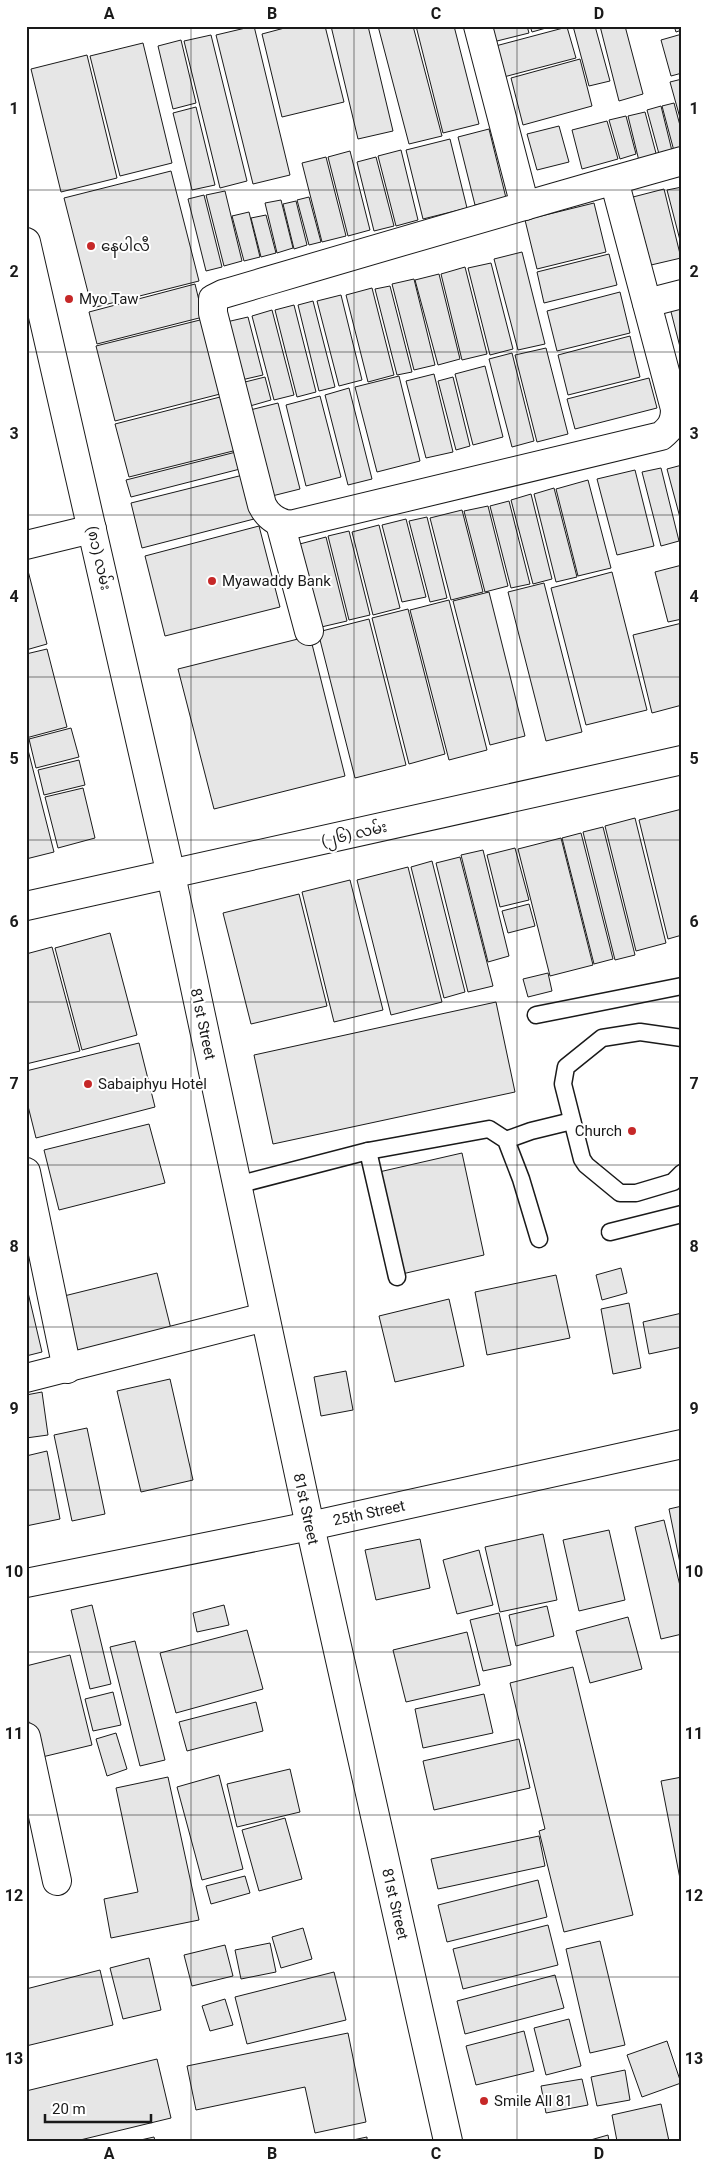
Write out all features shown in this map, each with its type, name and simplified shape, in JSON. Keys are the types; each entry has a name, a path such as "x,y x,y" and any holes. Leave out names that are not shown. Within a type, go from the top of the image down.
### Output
{"street":[{"path":"478,26 525,206"},
{"path":"614,180 675,409 673,423 661,436 290,525 280,523 271,518 262,505 213,313 213,299 223,294 614,180 682,162"},
{"name":"(၈၁) လမ်း","path":"26,242 171,875"},
{"path":"647,303 682,294"},
{"path":"280,523 309,631"},
{"path":"26,545 92,529"},
{"name":"(၂၆) လမ်း","path":"26,906 682,760"},
{"name":"81st Street","path":"171,875 310,1526 448,2141"},
{"path":"26,1172 67,1369"},
{"path":"26,1378 265,1317"},
{"name":"25th Street","path":"26,1584 310,1526 682,1444"},
{"path":"26,1737 57,1881"}],"lane":[{"path":"536,1015 682,986"},
{"path":"682,1038 640,1032 602,1038 566,1067 563,1084 572,1122 586,1166 620,1194 636,1193 673,1182 682,1173"},
{"path":"506,1140 531,1131 572,1122"},
{"path":"237,1185 368,1151 489,1129 506,1140 521,1179 539,1239"},
{"path":"368,1151 398,1277"},
{"path":"610,1232 682,1214"}],"building":[{"path":"254,26 290,175 253,184 216,35"},
{"path":"292,26 325,26 344,102 282,117 262,34"},
{"path":"331,26 368,26 393,131 358,139"},
{"path":"378,26 413,26 442,136 409,144"},
{"path":"416,26 454,26 479,124 443,133"},
{"path":"485,26 527,26 529,33 485,44"},
{"path":"530,26 546,26 546,28 532,32"},
{"path":"573,26 595,26 610,81 589,86"},
{"path":"600,26 625,26 643,94 619,101"},
{"path":"674,26 682,26 682,30 676,32"},
{"path":"567,27 576,58 496,79 488,48"},
{"path":"682,34 682,73 671,76 661,40"},
{"path":"211,35 247,181 220,188 184,41"},
{"path":"181,40 196,103 173,109 158,46"},
{"path":"143,43 172,163 120,176 90,56"},
{"path":"87,55 117,178 61,192 31,69"},
{"path":"580,59 592,106 523,125 511,78"},
{"path":"682,79 682,125 670,82"},
{"path":"674,103 682,133 682,149 674,151 662,106"},
{"path":"661,106 672,151 659,154 647,110"},
{"path":"196,107 215,185 192,190 173,113"},
{"path":"645,112 657,157 639,161 628,116"},
{"path":"626,116 636,154 620,159 609,120"},
{"path":"607,121 618,159 582,169 572,130"},
{"path":"559,126 569,162 537,170 527,134"},
{"path":"489,129 506,198 475,205 458,137"},
{"path":"450,139 467,208 423,219 406,150"},
{"path":"401,150 418,220 396,226 378,156"},
{"path":"350,151 370,230 348,236 328,157"},
{"path":"326,157 346,236 322,242 302,163"},
{"path":"376,157 394,226 374,231 357,162"},
{"path":"171,171 199,281 92,308 64,198"},
{"path":"682,187 682,248 667,190"},
{"path":"664,189 681,258 651,265 633,197"},
{"path":"225,191 242,261 224,266 206,195"},
{"path":"204,195 222,267 206,271 188,199"},
{"path":"309,197 321,242 309,245 297,200"},
{"path":"281,200 293,248 277,253 265,203"},
{"path":"296,201 307,245 294,249 283,204"},
{"path":"594,203 606,252 537,269 525,220"},
{"path":"249,212 260,257 244,261 232,216"},
{"path":"266,215 276,253 261,257 251,218"},
{"path":"522,252 545,344 518,350 494,259"},
{"path":"609,254 617,285 544,303 537,272"},
{"path":"491,263 513,349 490,355 468,268"},
{"path":"465,267 487,354 462,360 441,274"},
{"path":"439,274 460,359 438,365 415,280"},
{"path":"414,279 435,365 414,370 392,284"},
{"path":"195,284 203,317 97,344 89,312"},
{"path":"390,286 412,372 397,375 375,289"},
{"path":"372,288 394,375 368,382 346,295"},
{"path":"620,292 630,333 557,351 547,311"},
{"path":"341,295 362,380 339,386 317,301"},
{"path":"313,301 335,387 319,391 298,305"},
{"path":"682,301 682,347 680,347 669,304"},
{"path":"294,305 316,392 297,397 275,310"},
{"path":"272,310 294,395 274,400 252,316"},
{"path":"248,317 263,375 237,381 222,323"},
{"path":"204,319 224,393 115,421 96,346"},
{"path":"630,336 640,377 568,395 558,355"},
{"path":"546,348 568,434 537,442 515,355"},
{"path":"512,353 534,441 512,447 489,359"},
{"path":"485,366 503,437 473,445 455,374"},
{"path":"434,374 453,452 426,458 406,381"},
{"path":"399,376 420,461 377,472 355,387"},
{"path":"265,377 271,400 243,408 237,384"},
{"path":"453,377 470,446 456,450 438,381"},
{"path":"649,378 657,408 575,429 567,399"},
{"path":"349,388 372,479 348,485 325,395"},
{"path":"224,396 237,450 129,477 115,424"},
{"path":"320,396 341,477 306,486 286,405"},
{"path":"278,403 300,489 260,499 238,413"},
{"path":"236,452 240,469 131,497 126,480"},
{"path":"682,465 682,525 667,469"},
{"path":"661,468 679,541 661,546 642,472"},
{"path":"635,470 654,546 617,555 597,479"},
{"path":"243,475 254,519 142,548 131,503"},
{"path":"588,480 611,568 578,576 556,489"},
{"path":"554,488 577,577 556,582 534,494"},
{"path":"531,494 552,579 533,584 511,500"},
{"path":"509,501 530,584 511,588 490,506"},
{"path":"488,506 508,586 485,592 464,511"},
{"path":"462,510 483,592 451,600 430,518"},
{"path":"427,517 447,598 430,602 409,521"},
{"path":"406,519 426,597 402,602 382,525"},
{"path":"379,525 400,608 373,615 352,532"},
{"name":"Myawaddy Bank","path":"259,526 280,607 165,636 145,556"},
{"path":"349,531 370,615 349,620 328,536"},
{"path":"326,537 347,621 317,628 296,545"},
{"path":"26,563 47,644 26,650"},
{"path":"682,565 682,619 668,622 655,572"},
{"path":"612,572 647,710 586,725 551,588"},
{"path":"544,583 582,732 546,741 508,592"},
{"path":"489,592 525,736 490,745 453,601"},
{"path":"449,600 487,750 449,760 410,610"},
{"path":"408,609 445,754 409,764 372,618"},
{"path":"369,619 406,765 355,778 318,632"},
{"path":"682,623 682,705 652,713 633,635"},
{"path":"310,636 345,776 214,809 178,669"},
{"path":"47,649 67,727 26,738 26,654"},
{"path":"71,728 79,757 36,768 29,739"},
{"path":"26,742 54,852 26,859"},
{"path":"79,760 85,785 44,795 38,770"},
{"path":"83,788 95,838 58,848 45,797"},
{"path":"682,809 682,935 668,939 639,820"},
{"path":"635,818 666,943 636,951 605,826"},
{"path":"603,827 635,955 615,960 583,832"},
{"path":"581,833 613,959 594,964 562,838"},
{"path":"561,838 593,965 550,976 518,849"},
{"path":"515,848 529,900 500,907 487,855"},
{"path":"483,850 509,956 488,962 461,855"},
{"path":"460,857 493,986 468,992 436,863"},
{"path":"432,861 465,992 444,998 411,867"},
{"path":"408,867 442,1002 391,1015 357,880"},
{"path":"350,880 383,1010 334,1022 302,892"},
{"path":"299,894 327,1006 251,1024 223,913"},
{"path":"529,904 535,926 508,933 502,911"},
{"path":"110,933 137,1035 82,1050 55,948"},
{"path":"52,947 80,1051 26,1064 26,954"},
{"path":"548,973 552,991 528,997 523,979"},
{"path":"496,1002 515,1092 273,1144 254,1055"},
{"name":"Sabaiphyu Hotel","path":"139,1043 155,1107 36,1138 26,1098 26,1071"},
{"path":"149,1124 165,1183 59,1210 44,1150"},
{"path":"462,1153 484,1255 402,1274 379,1172"},
{"path":"621,1268 627,1293 602,1300 596,1275"},
{"path":"157,1273 171,1329 78,1353 64,1296"},
{"path":"556,1275 570,1338 487,1355 475,1292"},
{"path":"26,1284 42,1352 26,1356"},
{"path":"449,1299 464,1366 395,1382 379,1316"},
{"path":"629,1303 641,1368 613,1374 601,1309"},
{"path":"682,1313 682,1347 649,1354 643,1322"},
{"path":"346,1371 353,1410 321,1416 314,1377"},
{"path":"170,1379 193,1480 141,1492 117,1391"},
{"path":"42,1392 48,1435 26,1438 26,1395"},
{"path":"87,1428 105,1514 72,1521 54,1435"},
{"path":"47,1451 60,1519 26,1526 26,1456"},
{"path":"682,1506 682,1573 669,1509"},
{"path":"664,1520 682,1594 682,1634 661,1639 635,1527"},
{"path":"609,1530 625,1600 579,1611 563,1540"},
{"path":"543,1534 557,1600 500,1612 485,1547"},
{"path":"420,1539 430,1588 376,1600 365,1550"},
{"path":"479,1550 493,1605 457,1614 443,1560"},
{"path":"92,1605 111,1684 90,1689 71,1610"},
{"path":"224,1605 229,1625 197,1632 193,1613"},
{"path":"547,1606 554,1636 516,1646 509,1615"},
{"path":"499,1613 511,1665 483,1671 470,1620"},
{"path":"628,1617 642,1669 590,1683 576,1631"},
{"path":"247,1630 263,1689 176,1713 160,1653"},
{"path":"467,1632 480,1685 406,1702 393,1650"},
{"path":"135,1641 165,1760 140,1766 110,1647"},
{"path":"70,1655 92,1745 38,1758 26,1711 26,1666"},
{"path":"573,1667 633,1915 564,1932 539,1831 545,1829 510,1683"},
{"path":"113,1692 121,1725 93,1731 85,1699"},
{"path":"484,1694 493,1733 423,1748 415,1709"},
{"path":"256,1702 263,1731 187,1751 179,1722"},
{"path":"116,1733 127,1769 107,1776 96,1739"},
{"path":"519,1739 530,1788 434,1810 423,1761"},
{"path":"290,1769 300,1812 237,1827 227,1784"},
{"path":"219,1775 243,1869 202,1880 177,1787"},
{"path":"168,1777 199,1920 111,1938 104,1899 138,1892 116,1788"},
{"path":"682,1777 682,1889 661,1781"},
{"path":"285,1818 302,1879 259,1891 242,1830"},
{"path":"539,1836 545,1866 438,1889 431,1859"},
{"path":"245,1876 250,1893 211,1904 206,1886"},
{"path":"538,1880 547,1917 447,1942 438,1905"},
{"path":"548,1925 558,1965 463,1989 453,1949"},
{"path":"303,1928 312,1959 281,1968 272,1937"},
{"path":"600,1941 625,2045 590,2053 566,1949"},
{"path":"270,1943 276,1972 241,1979 235,1950"},
{"path":"225,1945 233,1976 192,1986 184,1955"},
{"path":"149,1958 161,2010 123,2019 110,1968"},
{"path":"100,1970 113,2025 26,2046 26,1989"},
{"path":"334,1972 346,2020 247,2044 235,1997"},
{"path":"555,1975 564,2008 465,2034 457,2001"},
{"path":"225,1999 233,2025 210,2031 202,2006"},
{"path":"569,2019 581,2066 546,2075 534,2028"},
{"path":"524,2031 534,2071 476,2085 466,2046"},
{"path":"348,2033 366,2122 315,2133 305,2087 196,2110 187,2066"},
{"path":"667,2041 681,2083 642,2097 627,2055"},
{"path":"157,2059 171,2118 76,2141 26,2141 26,2091"},
{"path":"625,2070 630,2100 597,2106 591,2077"},
{"path":"582,2079 588,2105 546,2113 541,2086"},
{"path":"661,2104 669,2141 617,2141 612,2115"},
{"path":"608,2135 609,2141 587,2141"},
{"path":"154,2137 155,2141 136,2141"},
{"path":"367,2137 367,2141 348,2141"}],"place":[{"name":"နေပါလီ","path":"91,246"},
{"name":"Myo Taw","path":"69,299"},
{"name":"Myawaddy Bank","path":"212,581"},
{"name":"Sabaiphyu Hotel","path":"88,1084"},
{"name":"Church","path":"632,1131"},
{"name":"Smile All 81","path":"484,2101"}]}
